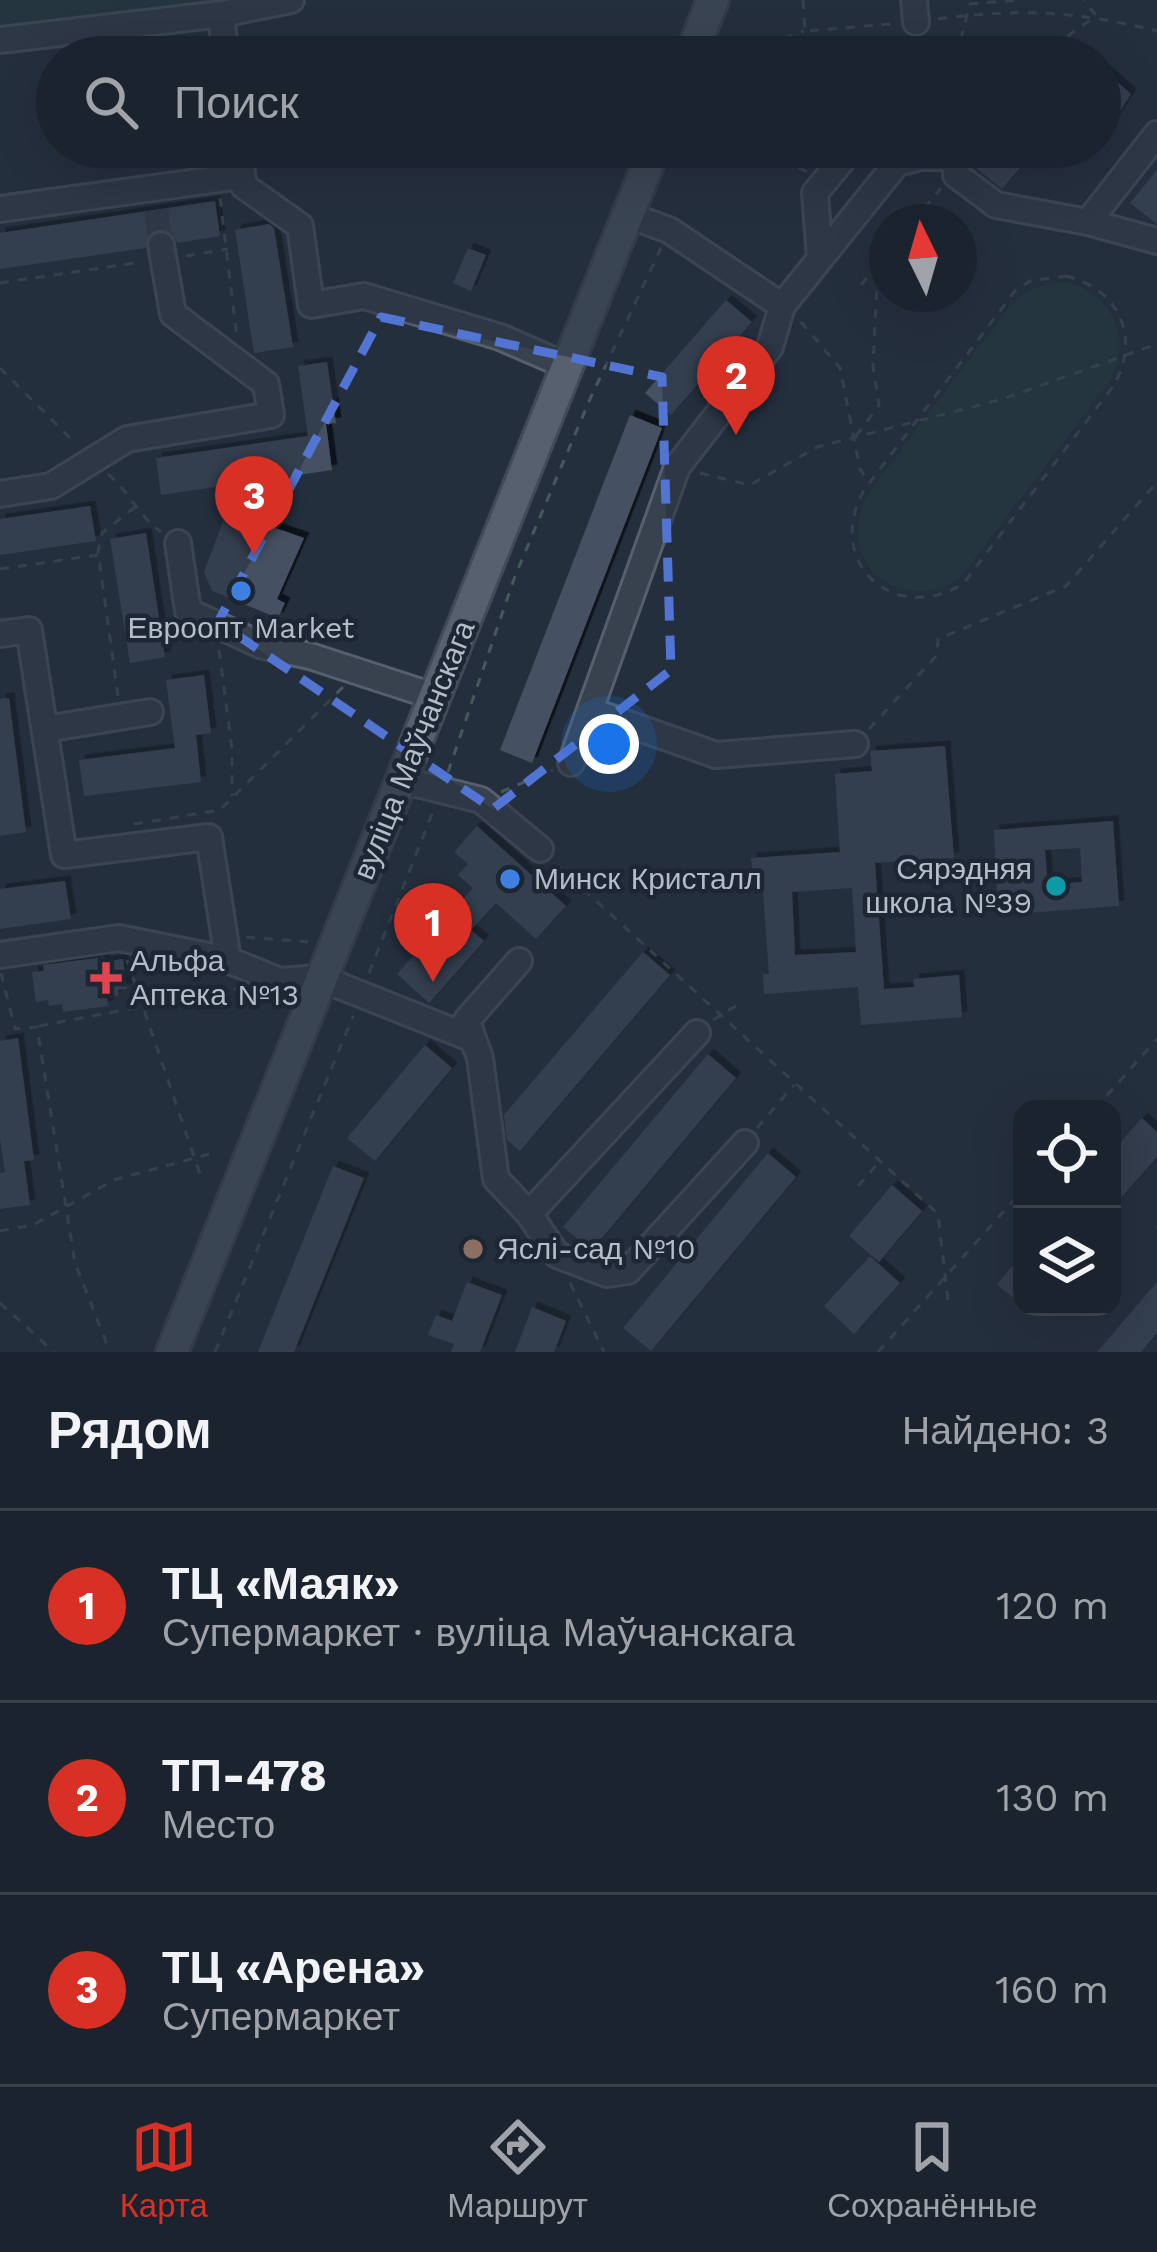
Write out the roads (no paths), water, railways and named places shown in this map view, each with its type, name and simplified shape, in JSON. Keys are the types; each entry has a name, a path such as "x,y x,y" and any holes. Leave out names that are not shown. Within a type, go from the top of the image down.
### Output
{"main road":[{"path":"698,36 713,0"},
{"name":"вуліца Маўчанскага","path":"172,1352 647,168"}],"street":[{"path":"0,40 221,14 291,0"},
{"path":"221,14 224,36"},
{"path":"1088,222 1157,134"},
{"path":"229,177 232,168"},
{"path":"820,258 815,193 835,168"},
{"path":"571,763 677,467 770,347 783,304 893,168"},
{"path":"965,168 996,206 1088,222 1157,241"},
{"path":"0,209 154,199 229,177 300,226 311,305 364,296 500,337 567,366"},
{"path":"628,214 669,230 783,304"},
{"path":"0,494 50,486 127,439 271,415 266,384 173,314 162,252"},
{"path":"178,544 188,611 260,645 310,656 436,697"},
{"path":"0,634 29,630 64,855 209,837 225,948"},
{"path":"591,711 716,755 854,744"},
{"path":"45,729 150,712"},
{"path":"400,780 482,800 540,849"},
{"path":"0,955 119,938 225,948 280,981 320,978 473,1039"},
{"path":"519,961 467,1020 479,1058 496,1179 529,1214 556,1255 607,1274 628,1271 745,1142"},
{"path":"529,1214 698,1033"}],"tunnel":[{"path":"156,210 161,245"}],"place":[{"name":"ТП-478","path":"736,435"},
{"name":"ТЦ «Арена»","path":"254,555"},
{"name":"Евроопт Market","path":"241,591"},
{"name":"Минск Кристалл","path":"510,879"},
{"name":"Сярэдняя школа №39","path":"1056,886"},
{"name":"Альфа Аптека №13","path":"106,978"},
{"name":"ТЦ «Маяк»","path":"433,982"},
{"name":"Яслі-сад №10","path":"473,1249"}]}
